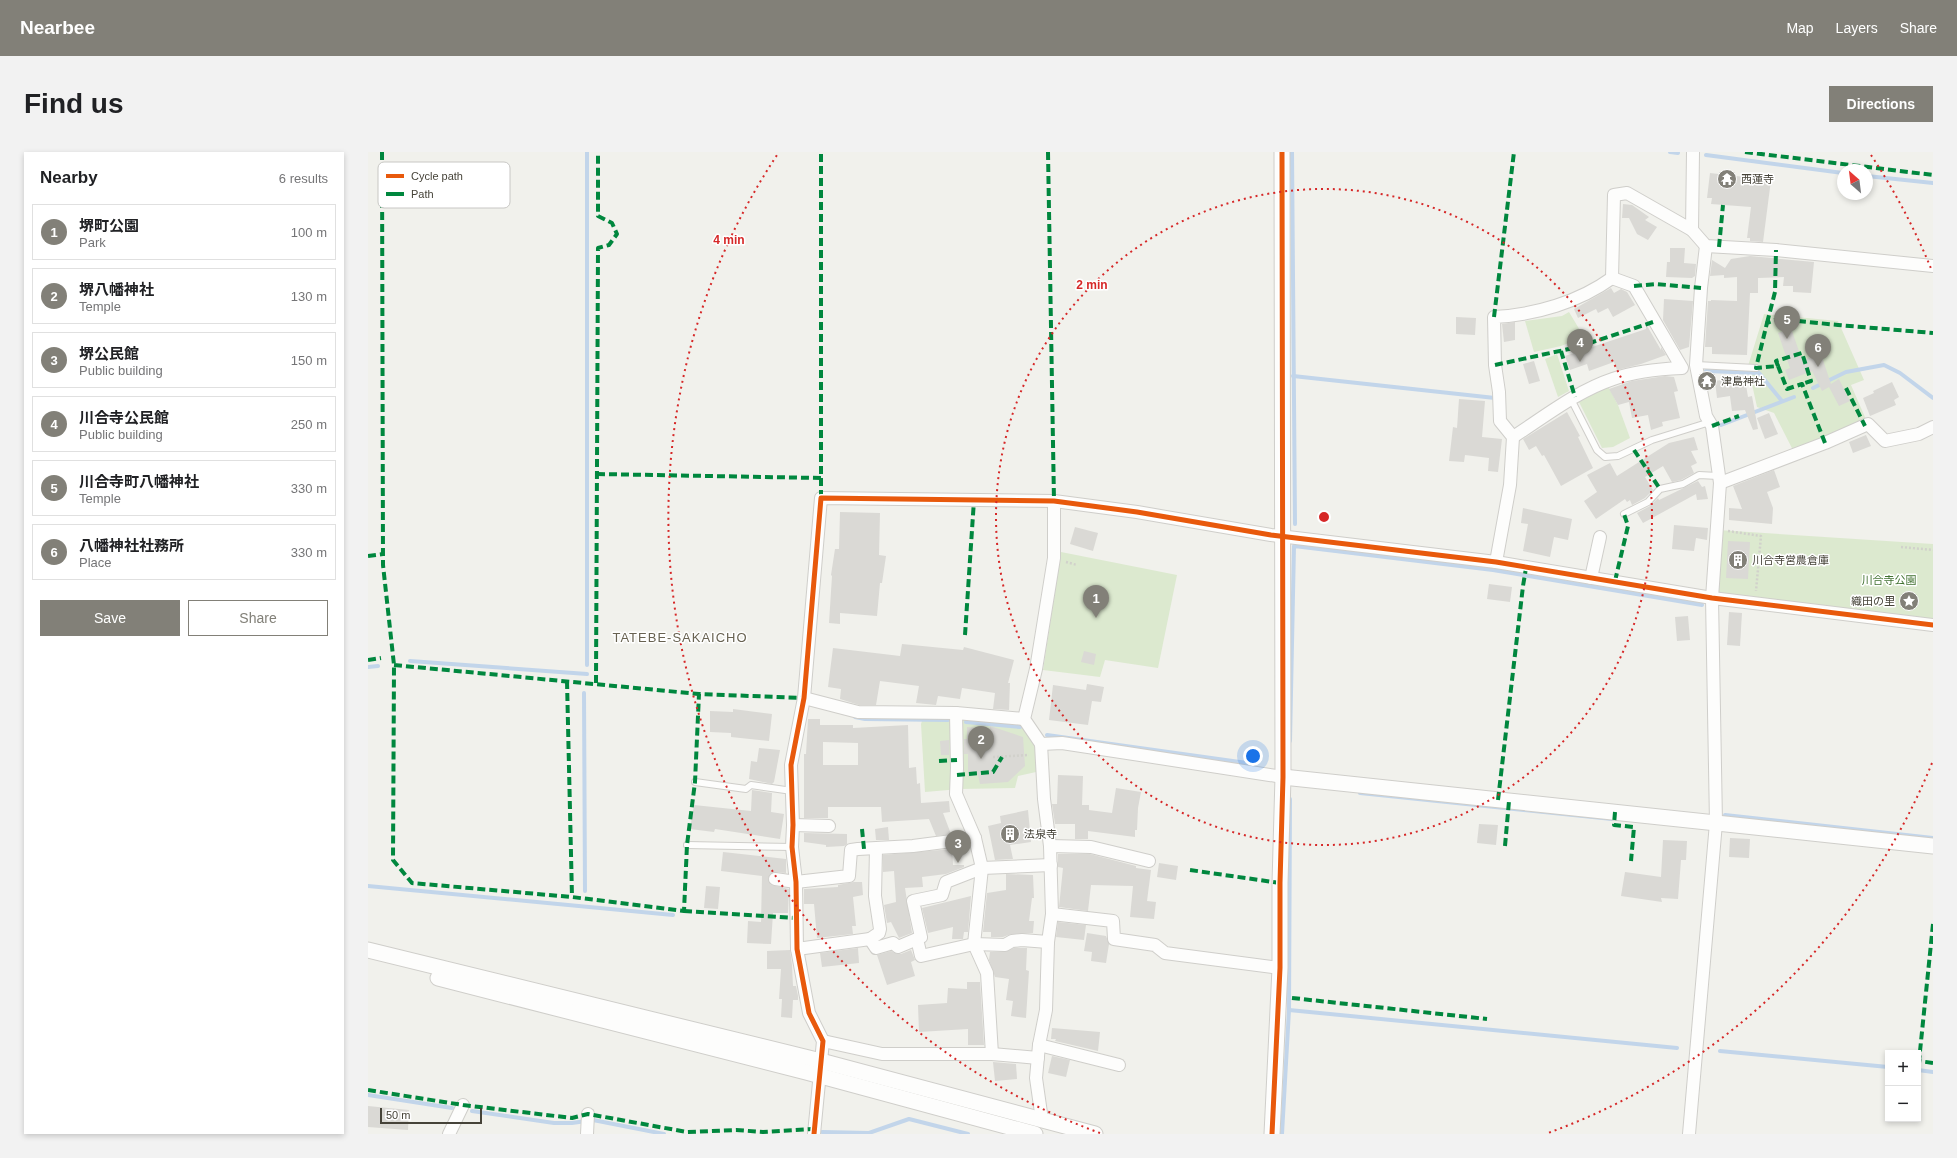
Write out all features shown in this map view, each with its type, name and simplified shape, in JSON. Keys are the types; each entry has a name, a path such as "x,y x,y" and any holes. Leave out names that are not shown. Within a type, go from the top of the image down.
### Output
{"street":[{"path":"1272,1134 1280,968 1280,883 1283,778 1282,152"},
{"path":"1692,230 1693,152"},
{"path":"1612,278 1614,195 1627,193 1692,230 1706,246 1776,250 1933,266"},
{"path":"1689,1134 1716,823 1712,598 1718,530 1719,479 1710,422 1706,416 1696,365 1701,288 1706,246"},
{"path":"1496,562 1510,486 1513,437 1500,421 1499,392 1495,365 1494,317 1559,305 1597,289 1612,278"},
{"path":"1612,278 1634,286 1682,368"},
{"path":"1513,437 1571,399 1613,379 1647,370 1682,368 1696,365"},
{"path":"1719,479 1824,443 1868,424 1885,441 1919,434 1933,427"},
{"path":"814,1134 819,1076 824,1041 809,1013 797,949 796,882 792,847 793,825 791,765 804,698 821,498 1054,501 1282,536 1496,562 1712,598 1933,625"},
{"path":"1043,1127 1036,1078 1039,1045 1046,1010 1048,942 1052,914 1051,865 1044,799 1042,749 1024,719 1036,669 1054,558 1054,501"},
{"path":"1591,578 1600,537"},
{"path":"804,698 858,712 956,713 1024,719"},
{"path":"956,713 956,794 975,838 982,868 974,944 987,973 992,1054"},
{"path":"1042,749 1062,744 1283,778 1933,846"},
{"path":"793,825 829,826"},
{"path":"775,879 796,882 849,876 851,872 851,850 876,849 975,838"},
{"path":"1050,846 1090,847 1149,861"},
{"path":"797,949 870,939 879,933 880,929 875,896 876,849"},
{"path":"870,939 876,948 892,943 898,947 921,937 913,901 942,895 946,882 982,868 1051,865"},
{"path":"1052,914 1113,921 1114,939 1154,945 1165,953 1280,968"},
{"path":"917,939 921,956 974,944 1005,945 1012,941 1022,940 1048,942"},
{"path":"368,950 821,1061 1043,1127 1095,1134"},
{"path":"368,960 819,1076 1035,1134"},
{"path":"824,1041 882,1054 992,1054 1038,1058"},
{"path":"1039,1045 1119,1065"},
{"path":"449,1134 463,1105"},
{"path":"587,1134 588,1114"}],"lane":[{"path":"1696,365 1756,368"},
{"path":"1571,399 1597,450 1605,457 1618,456 1652,440 1710,422"},
{"path":"1624,514 1648,502 1660,489 1684,484 1699,475 1719,479"},
{"path":"695,782 746,789 751,785 792,791"},
{"path":"687,845 792,847"}],"path":[{"path":"1718,530 1761,536 1755,604"},
{"path":"1901,547 1933,550"},
{"path":"993,757 1042,749"}],"green space":[{"path":"1569,312 1584,337 1561,346 1534,352 1525,321 1562,316"},
{"path":"1764,314 1838,321 1864,380 1851,385 1868,424 1798,460 1774,413 1757,407 1748,366"},
{"path":"1557,354 1569,391 1558,397 1545,359"},
{"path":"1608,386 1618,405 1630,438 1613,447 1602,448 1579,402"},
{"name":"川合寺公園","path":"1718,530 1933,544 1933,625 1712,598"},
{"path":"1061,552 1177,575 1158,668 1105,660 1100,677 1043,670"},
{"path":"924,715 1022,723 1036,744 1036,772 1018,776 1015,788 960,789 925,792 921,724"}],"building":[{"path":"1710,173 1771,180 1763,242 1750,241 1750,238 1747,238 1751,207 1711,204 1712,198 1707,198"},
{"path":"1623,204 1632,205 1649,217 1645,220 1657,227 1648,240 1637,234 1629,218 1622,218"},
{"path":"1670,248 1685,248 1684,263 1696,264 1695,276 1692,278 1666,277 1667,262 1670,262"},
{"path":"1750,256 1814,262 1811,293 1793,292 1793,286 1783,286 1784,277 1758,278 1758,293 1750,293 1747,355 1712,354 1712,347 1705,347 1708,301 1737,301 1737,277 1724,278 1724,275 1710,276 1712,260 1725,268 1731,259"},
{"path":"1611,288 1614,293 1621,289 1627,292 1635,305 1613,317 1608,308 1598,313 1596,309 1578,318 1574,309"},
{"path":"1664,299 1693,301 1689,347 1680,350 1663,320"},
{"path":"1456,317 1476,318 1475,335 1456,334"},
{"path":"1515,322 1515,340 1504,342 1502,324"},
{"path":"1646,324 1661,350 1661,347 1666,355 1641,364 1617,370 1614,362 1589,371 1587,364 1570,370 1565,356 1646,329"},
{"path":"1791,328 1802,360 1821,354 1831,384 1839,379 1850,401 1839,406 1829,387 1822,391 1812,371 1789,380 1785,370 1790,368 1778,333"},
{"path":"1534,361 1540,381 1529,384 1523,364"},
{"path":"1665,376 1674,377 1678,391 1674,392 1680,418 1662,422 1663,426 1651,430 1648,415 1632,418 1629,402 1618,405 1609,389 1632,381"},
{"path":"1734,378 1734,381 1745,379 1748,397 1752,396 1758,429 1753,430 1745,410 1732,411 1730,396 1717,398 1715,381"},
{"path":"1892,382 1899,397 1894,400 1896,405 1870,416 1863,398 1874,393 1873,391"},
{"path":"1459,399 1485,401 1482,437 1502,439 1498,472 1488,471 1489,458 1465,455 1464,462 1449,461 1453,427 1457,428"},
{"path":"1567,412 1580,436 1578,437 1593,468 1561,486 1544,455 1542,456 1536,446 1529,450 1523,439"},
{"path":"1769,413 1778,434 1765,439 1757,418"},
{"path":"1866,435 1871,446 1853,453 1849,442"},
{"path":"1694,437 1698,450 1691,451 1697,463 1691,466 1694,473 1681,480 1672,482 1663,466 1645,477 1653,490 1645,498 1632,505 1630,500 1627,502 1625,499 1596,519 1584,501 1597,492 1587,475 1610,463 1617,476 1669,443"},
{"path":"1774,470 1780,487 1767,492 1773,508 1772,524 1729,520 1729,508 1742,509 1733,486"},
{"path":"1698,481 1702,487 1705,486 1708,499 1697,500 1696,494 1643,523 1637,513 1650,506 1658,498 1659,500"},
{"path":"1523,508 1572,519 1568,540 1554,537 1550,557 1523,551 1528,524 1521,523"},
{"path":"840,512 880,513 879,555 886,556 882,583 880,583 877,616 840,613 840,624 829,623 831,575 835,549 839,549"},
{"path":"1674,525 1708,528 1707,540 1696,538 1694,551 1672,549"},
{"path":"1075,527 1098,533 1093,551 1070,544"},
{"name":"川合寺営農倉庫","path":"1728,541 1750,542 1748,579 1726,578"},
{"path":"1489,584 1512,587 1510,602 1487,599"},
{"path":"1729,612 1742,613 1740,646 1727,645"},
{"path":"1688,616 1690,640 1677,641 1675,617"},
{"path":"902,644 963,650 964,647 1014,660 1008,683 1010,683 1009,710 993,709 995,693 962,688 960,699 938,696 936,705 916,703 919,686 880,681 876,705 859,705 840,699 841,689 828,687 833,648 900,656"},
{"path":"1084,651 1096,654 1094,665 1081,662"},
{"path":"1087,684 1104,687 1101,702 1092,701 1088,725 1049,720 1053,685 1086,690"},
{"path":"733,709 772,714 769,741 731,737 731,733 710,732 710,711 733,712"},
{"path":"808,719 820,719 820,725 853,725 853,728 908,725 909,768 916,767 917,784 920,783 921,803 949,801 950,812 943,813 951,834 936,836 929,819 882,822 881,807 828,807 828,818 804,818 804,754 806,754","holes":["823,742 858,743 858,765 823,765"]},
{"path":"990,726 1023,737 1025,766 1008,782 980,784 978,775 968,777 968,754 964,754 964,739 967,739 967,727 990,729"},
{"path":"949,740 949,755 941,755 940,741"},
{"path":"759,748 780,750 774,782 772,784 749,779 751,761 757,762"},
{"path":"1058,775 1083,776 1082,805 1089,805 1089,810 1112,813 1116,788 1141,792 1135,837 1088,831 1088,839 1075,839 1075,824 1055,824 1052,804 1057,804"},
{"path":"752,790 772,793 771,812 784,814 780,839 715,829 714,832 690,829 694,805 751,811"},
{"name":"法泉寺","path":"1028,810 1031,842 1010,845 1013,859 995,860 988,826 1001,823 1000,816"},
{"path":"1479,824 1498,825 1496,845 1477,843"},
{"path":"888,827 889,840 876,840 875,829"},
{"path":"804,833 847,834 847,844 844,846 826,847 826,845 804,842"},
{"path":"1730,838 1750,839 1749,858 1729,857"},
{"path":"1663,840 1687,841 1686,860 1681,860 1678,899 1661,898 1662,902 1621,896 1625,872 1661,877"},
{"path":"952,849 953,865 964,865 964,867 946,874 922,877 923,887 905,888 912,933 899,938 891,922 887,923 884,905 896,902 894,871 883,872 883,855"},
{"path":"723,852 786,859 786,873 773,872 768,878 771,885 789,889 788,913 773,913 771,944 747,943 748,921 761,922 762,876 721,871"},
{"path":"1058,854 1090,854 1136,866 1136,868 1151,870 1147,901 1156,902 1154,919 1130,917 1133,886 1091,885 1088,911 1059,907 1063,868 1058,867"},
{"path":"1159,863 1178,866 1176,880 1157,877"},
{"path":"1006,874 1033,875 1034,898 1032,898 1029,921 1034,921 1033,933 991,937 991,932 983,932 987,893 1006,890"},
{"path":"862,882 863,895 853,897 856,926 852,926 853,934 817,938 814,904 804,904 804,889 838,887 838,885"},
{"path":"706,886 720,887 718,909 704,908"},
{"path":"971,896 968,932 964,932 963,939 952,939 953,927 928,933 922,908"},
{"path":"1058,922 1086,925 1084,940 1056,937"},
{"path":"1087,933 1106,936 1109,944 1106,963 1091,961 1092,952 1084,951"},
{"path":"858,948 859,963 822,967 820,953"},
{"path":"1014,948 1027,948 1026,970 1029,971 1026,1018 1011,1016 1013,1001 1006,1000 1009,979 995,977 989,960 990,952 1005,952"},
{"path":"790,950 793,986 796,986 798,996 798,1000 793,1000 792,1018 781,1017 782,999 779,999 781,969 767,969 767,951"},
{"path":"911,950 915,960 911,962 915,976 887,985 877,955 891,951 901,954"},
{"path":"967,982 980,982 984,1045 968,1045 968,1029 919,1032 918,1005 947,1003 948,988 967,989"},
{"path":"1052,1028 1100,1032 1098,1051 1055,1041 1056,1039 1051,1039"},
{"path":"1052,1056 1070,1060 1066,1077 1048,1073"},
{"path":"993,1062 1016,1064 1017,1079 995,1081"},
{"path":"368,1106 409,1110 408,1130 368,1127"}],"waterway":[{"path":"587,152 587,665"},
{"path":"1292,152 1295,524"},
{"path":"1670,152 1678,153"},
{"path":"1706,155 1837,172"},
{"path":"1873,177 1933,183"},
{"path":"1813,388 1846,372 1884,365 1900,373 1933,398"},
{"path":"1706,371 1759,373 1782,401"},
{"path":"1293,376 1495,398"},
{"path":"1721,425 1794,397"},
{"path":"1290,741 1294,546 1493,570 1702,605"},
{"path":"410,661 587,674"},
{"path":"368,667 378,666"},
{"path":"584,693 585,891"},
{"path":"855,717 865,719 948,720"},
{"path":"966,722 1020,727"},
{"path":"1047,735 1254,764"},
{"path":"1360,793 1612,819"},
{"path":"1282,1134 1289,1010 1290,799"},
{"path":"1725,815 1933,838"},
{"path":"368,886 673,915"},
{"path":"1289,1010 1677,1048"},
{"path":"1720,1051 1885,1067"},
{"path":"1921,1070 1933,1072"},
{"path":"368,1095 452,1108"},
{"path":"472,1111 554,1123 572,1123 593,1120 664,1134"},
{"path":"822,1132 869,1133 909,1119 968,1134"}],"marked path":[{"path":"382,152 382,162"},
{"path":"596,683 598,248 609,245 617,234 612,223 598,216 598,152"},
{"path":"821,152 821,498"},
{"path":"1048,152 1054,501"},
{"path":"1494,317 1514,152"},
{"path":"1745,152 1933,175"},
{"path":"1719,247 1723,205"},
{"path":"382,208 383,565 394,665 393,860 412,883 572,897 684,911 687,845 695,782 699,694"},
{"path":"1767,323 1775,292 1776,250"},
{"path":"1634,286 1656,284 1701,288"},
{"path":"1825,443 1802,384 1787,389 1778,366 1756,368 1767,323 1778,319 1933,333"},
{"path":"1495,365 1578,347 1656,321"},
{"path":"1561,351 1575,397"},
{"path":"1778,366 1776,361 1802,353 1811,381 1802,384"},
{"path":"1846,388 1865,426"},
{"path":"1712,426 1739,416"},
{"path":"1634,450 1660,489"},
{"path":"597,474 821,478"},
{"path":"965,635 974,500"},
{"path":"1615,581 1628,526 1624,514"},
{"path":"368,556 383,554"},
{"path":"1498,800 1526,568"},
{"path":"368,660 381,658"},
{"path":"394,665 699,694 804,698"},
{"path":"567,681 572,897"},
{"path":"957,775 993,772 1002,757"},
{"path":"939,761 957,760"},
{"path":"1505,846 1509,801"},
{"path":"1615,812 1614,825 1634,827 1631,861"},
{"path":"862,829 864,849"},
{"path":"1190,870 1280,883"},
{"path":"684,911 797,918"},
{"path":"1933,924 1919,1061 1933,1063"},
{"path":"1292,998 1487,1019"},
{"path":"368,1090 463,1105 572,1118 588,1114 687,1132 736,1130 763,1132 814,1129"}],"cycle path":[{"path":"1272,1134 1280,968 1280,883 1283,777 1282,152"},
{"path":"814,1134 823,1041 809,1013 797,949 796,882 792,847 793,825 791,765 804,698 821,498 1054,501 1137,512 1271,535 1496,562 1712,598 1933,625"}],"place":[{"name":"西蓮寺","path":"1727,179"},
{"name":"川合寺町八幡神社","path":"1787,339"},
{"name":"川合寺公民館","path":"1580,362"},
{"name":"八幡神社社務所","path":"1818,367"},
{"name":"津島神社","path":"1707,381"},
{"name":"川合寺営農倉庫","path":"1738,560"},
{"name":"織田の里","path":"1909,601"},
{"name":"堺町公園","path":"1096,618"},
{"name":"堺八幡神社","path":"981,759"},
{"name":"法泉寺","path":"1010,834"},
{"name":"堺公民館","path":"958,863"}],"district":[{"name":"TATEBE-SAKAICHO","path":"680,637"}]}
